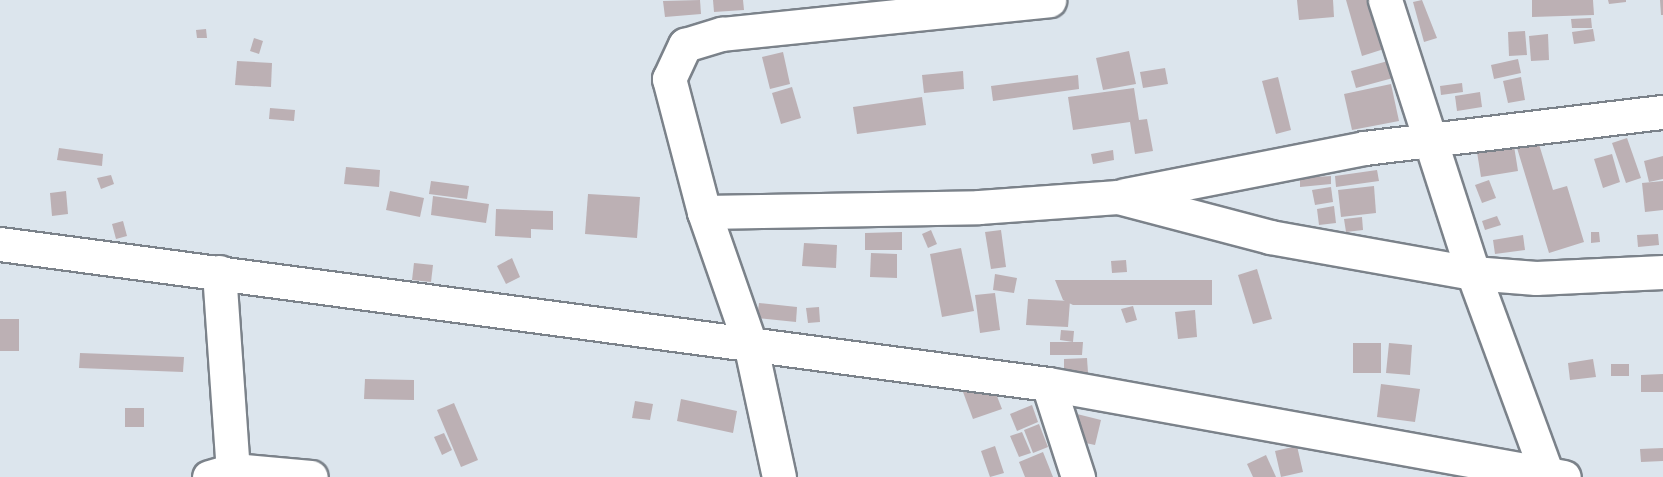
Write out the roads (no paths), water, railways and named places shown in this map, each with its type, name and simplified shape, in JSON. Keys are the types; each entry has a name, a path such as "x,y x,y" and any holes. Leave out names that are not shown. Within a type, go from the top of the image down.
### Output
{"street":[{"path":"779,477 751,347 704,212 669,79 685,45 722,34 1049,0"},
{"path":"1385,0 1473,273 1553,476"},
{"path":"704,212 979,207 1118,197 1432,140 1663,112"},
{"path":"1118,197 1270,237 1473,273 1536,278 1663,272"},
{"path":"0,244 219,272 751,347 1048,384 1553,476"},
{"path":"219,272 221,473 311,477"},
{"path":"1048,384 1078,477"}]}
